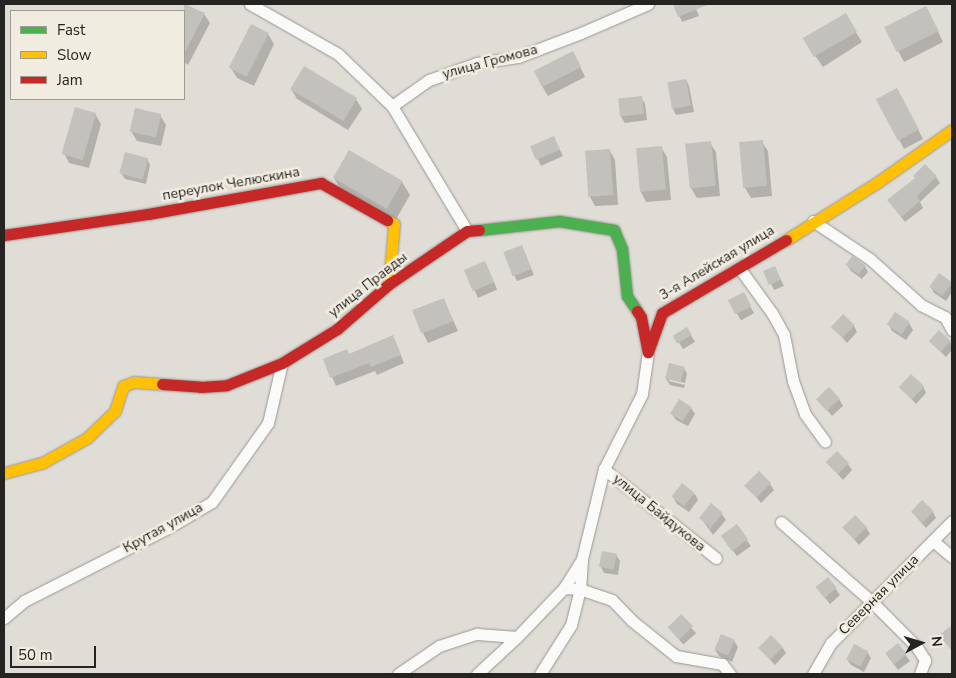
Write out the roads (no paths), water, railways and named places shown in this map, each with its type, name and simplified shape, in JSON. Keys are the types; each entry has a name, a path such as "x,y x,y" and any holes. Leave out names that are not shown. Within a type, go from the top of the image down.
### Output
{"street":[{"path":"250,4 338,54 392,106 467,231 559,222 614,230 622,249 627,296 641,316 648,352 642,394 604,469"},
{"name":"улица Громова","path":"392,106 428,80 477,63 518,57 581,33 648,4"},
{"name":"3-я Алейская улица","path":"648,352 662,313 740,269 813,221 878,182 952,130"},
{"name":"переулок Челюскина","path":"4,235 148,214 321,183 394,224 389,284"},
{"path":"813,221 870,259 921,305 949,312 952,330"},
{"name":"улица Правды","path":"6,473 42,463 87,438 115,411 122,386 134,382 201,387 205,385 228,385 282,363 337,329 389,284 467,231"},
{"path":"740,269 772,313 784,335 793,381 805,414 825,442"},
{"name":"Крутая улица","path":"4,618 24,601 168,528 212,502 268,423 282,363"},
{"name":"улица Байдукова","path":"540,674 571,625 580,589 582,559 604,469 716,558"},
{"name":"Северная улица","path":"813,674 831,643 952,521"},
{"path":"781,522 872,602 916,646 925,660 920,674"},
{"path":"933,541 952,557"},
{"path":"477,674 517,637 564,588 582,559"},
{"path":"564,588 580,589 612,600 631,620 676,656 722,664 730,674"},
{"path":"398,674 439,646 477,634 517,637"}]}
